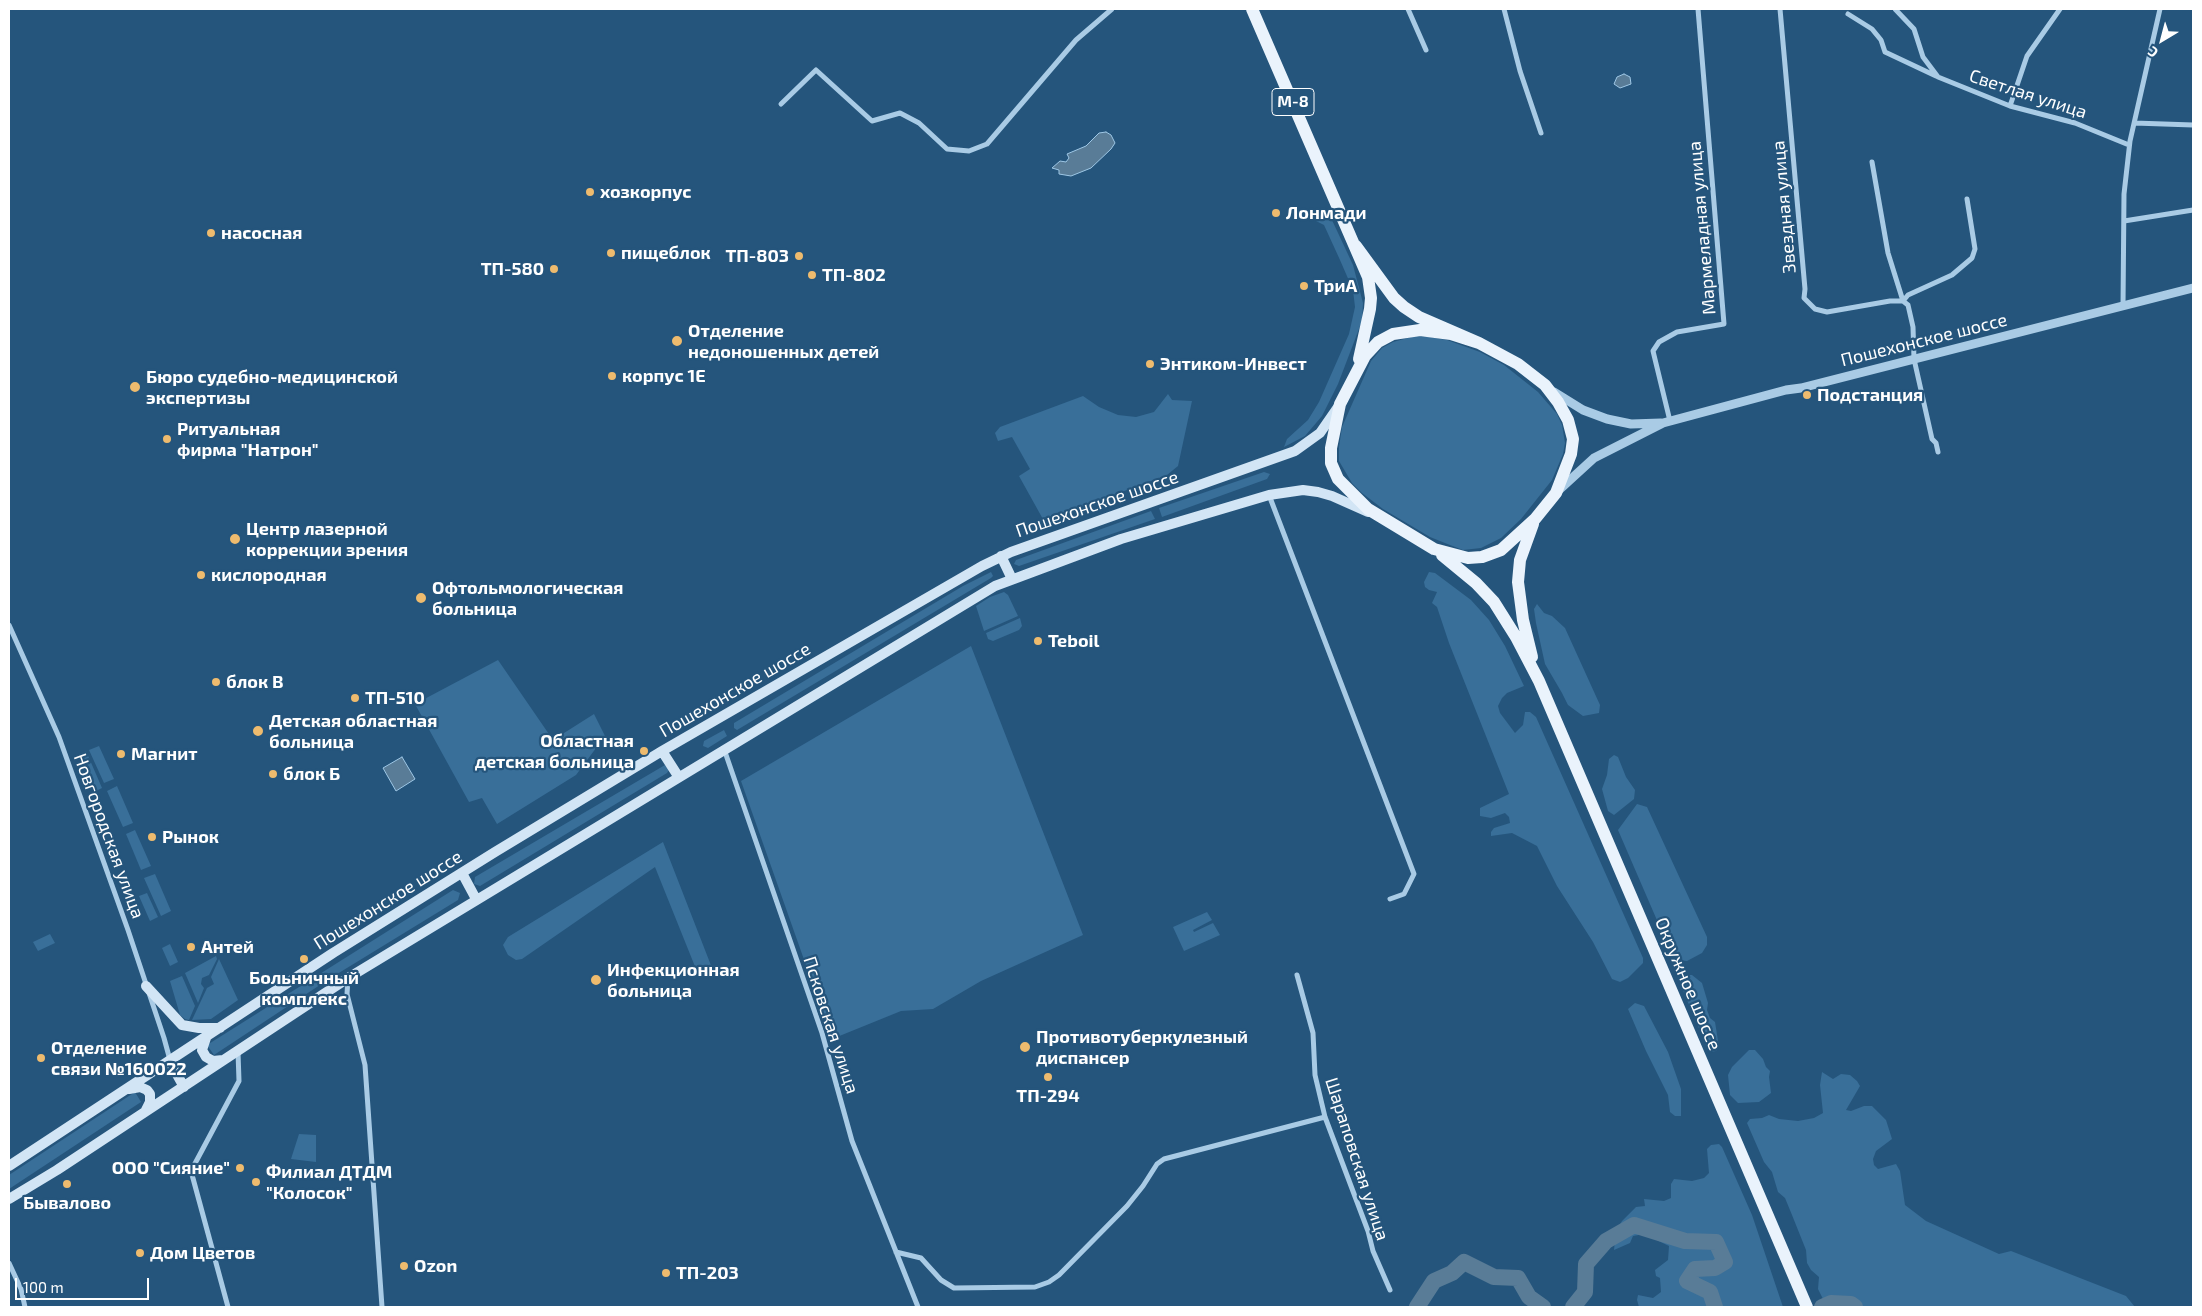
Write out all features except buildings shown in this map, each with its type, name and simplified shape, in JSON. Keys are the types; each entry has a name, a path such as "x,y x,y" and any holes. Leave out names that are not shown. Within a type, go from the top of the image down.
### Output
{"main road":[{"name":"Окружное шоссе","path":"1252,9 1368,277 1371,298 1366,336 1355,373"},
{"name":"Окружное шоссе","path":"1356,246 1394,298 1408,311 1480,343 1518,364 1545,385 1565,414 1570,426 1573,439 1570,461 1556,494 1535,520 1508,544 1491,554 1474,558 1460,557 1434,549"},
{"name":"Окружное шоссе","path":"1480,343 1427,330 1400,332 1385,338 1373,346 1355,373 1340,404 1331,448 1333,471 1352,495 1379,517 1434,549 1476,583 1494,602 1516,637 1539,682 1805,1304"},
{"name":"Пошехонское шоссе","path":"9,1166 170,1062 333,953 462,873 662,751 1001,556 1295,451 1320,433 1340,404"},
{"path":"9,1199 145,1113 348,978 724,748 995,586 1154,528 1269,495 1303,490 1318,492 1332,496 1379,517"},
{"name":"Окружное шоссе","path":"1535,520 1520,560 1518,582 1523,620 1539,682"},
{"path":"1001,556 1012,579"},
{"path":"662,751 678,776"},
{"path":"462,873 476,899"},
{"path":"146,986 182,1025 199,1028 220,1028"},
{"path":"206,1038 202,1050 206,1057 213,1060 224,1060"},
{"path":"170,1062 184,1087"},
{"path":"127,1090 140,1087 148,1090 150,1102 145,1113"}],"street":[{"path":"781,104 816,70 872,121 900,113 919,123 947,149 969,151 987,144 1076,40 1112,9"},
{"path":"1408,9 1426,50"},
{"path":"1504,9 1520,71 1542,133"},
{"name":"Мармеладная улица","path":"1667,422 1652,351 1659,342 1677,332 1724,324 1698,9"},
{"name":"Звездная улица","path":"1780,9 1805,289 1804,298 1815,309 1827,312 1903,301"},
{"path":"1894,9 1914,30 1923,57 1938,77"},
{"path":"2010,106 2027,56 2060,9"},
{"path":"2123,306 2124,194 2130,145 2160,9"},
{"name":"Светлая улица","path":"1848,14 1872,29 1881,40 1885,52 1938,77 2010,106 2075,123 2130,145"},
{"path":"2134,123 2193,126"},
{"path":"1872,162 1888,253 1903,301 1908,305 1913,327 1914,359 1932,440 1936,443 1938,452"},
{"path":"1903,301 1908,295 1952,275 1972,258 1976,249 1967,199"},
{"path":"2124,221 2193,210"},
{"name":"Пошехонское шоссе","path":"1667,422 2193,288"},
{"path":"1545,385 1594,415 1631,424 1667,422"},
{"path":"1556,494 1574,474 1594,458 1667,422"},
{"path":"1269,495 1414,874 1404,894 1390,899"},
{"name":"Новгородская улица","path":"9,625 58,737 164,1038 170,1062"},
{"name":"Псковская улица","path":"724,748 822,1033 852,1141 918,1307"},
{"name":"Шараповская улица","path":"1297,975 1313,1033 1315,1075 1325,1117 1368,1231 1373,1251 1390,1290"},
{"path":"348,978 347,994 365,1066 382,1307"},
{"path":"228,1307 191,1171 239,1081 238,1050"},
{"path":"896,1252 922,1258 941,1280 954,1288 1035,1287 1049,1282 1059,1275 1127,1206 1157,1164 1164,1159 1325,1117"},
{"path":"9,1263 21,1289 25,1307"}],"shaded area":[{"path":"1624,74 1630,77 1631,84 1620,88 1614,84 1617,77"},
{"path":"1106,132 1111,135 1115,143 1091,168 1071,176 1059,174 1059,170 1052,168 1060,161 1066,162 1069,158 1067,154 1086,146 1099,133"},
{"path":"1325,210 1331,218 1353,265 1363,303 1362,321 1338,384 1322,416 1305,436 1284,447 1287,439 1308,420 1319,402 1349,334 1355,307 1353,290 1324,225 1314,220 1318,212"},
{"path":"1415,336 1447,340 1480,352 1504,365 1538,392 1557,414 1562,425 1565,443 1563,454 1552,480 1521,519 1501,538 1481,548 1463,550 1450,545 1430,537 1383,509 1352,483 1339,461 1342,427 1371,361 1382,348 1393,342"},
{"path":"1168,394 1172,400 1192,401 1178,466 1167,475 1044,521 1019,476 1030,469 1012,437 998,441 995,433 1000,427 1083,396 1099,407 1118,415 1136,417 1154,412"},
{"path":"1264,472 1270,474 1267,479 1162,517 1159,508"},
{"path":"1151,511 1155,519 1019,566 1014,564 1016,560"},
{"path":"991,572 993,576 991,578 737,730 734,728 734,723 963,586"},
{"path":"1429,572 1435,573 1471,600 1489,620 1505,646 1524,686 1507,693 1502,698 1498,706 1500,713 1515,733 1523,725 1525,712 1530,712 1536,717 1643,958 1643,963 1628,978 1620,982 1612,979 1593,942 1557,886 1537,846 1512,833 1491,836 1494,828 1510,823 1509,817 1505,813 1491,818 1480,816 1480,808 1509,794 1449,643 1437,607 1432,603 1437,592 1425,587 1424,582"},
{"path":"1004,592 1008,595 1018,616 984,631 976,606 990,597"},
{"path":"1537,604 1544,613 1552,616 1565,628 1600,705 1599,713 1583,716 1568,705 1545,664 1534,609"},
{"path":"1020,618 1022,626 1019,630 993,641 988,639 986,633"},
{"path":"971,646 1083,935 981,981 933,1009 901,1011 832,1039 741,781"},
{"path":"498,660 553,740 594,714 605,736 576,775 497,824 482,798 469,802 415,704"},
{"path":"724,730 727,736 708,748 703,746 704,741"},
{"path":"99,746 114,779 104,783 89,750"},
{"path":"86,751 102,788 94,792 78,756"},
{"path":"1614,755 1618,757 1626,777 1635,790 1634,799 1614,815 1608,811 1602,789 1607,775 1609,759"},
{"path":"402,757 415,779 396,791 383,768"},
{"path":"665,765 669,770 667,773 480,886 474,884 475,877"},
{"path":"117,786 133,823 123,827 107,791"},
{"path":"1637,804 1647,807 1707,937 1707,945 1702,953 1687,961 1679,960 1672,955 1618,830"},
{"path":"135,830 151,866 141,870 126,834"},
{"path":"663,842 712,968 698,974 655,867 522,959 516,960 508,955 503,945 508,937"},
{"path":"155,874 171,911 161,916 144,878"},
{"path":"453,890 460,893 458,900 329,979 214,1055 207,1045"},
{"path":"147,893 158,917 150,921 139,896"},
{"path":"1207,912 1212,920 1193,930 1194,932 1213,923 1220,935 1184,951 1173,927"},
{"path":"50,934 55,943 38,951 33,942"},
{"path":"170,944 178,962 170,966 162,948"},
{"path":"216,956 217,959 209,975 202,978 201,984 204,988 198,1003 185,973"},
{"path":"219,959 238,1000 211,1019 192,1020 207,988 214,984 211,977"},
{"path":"1692,975 1702,983 1708,1003 1707,1010 1710,1018 1715,1022 1719,1047 1716,1051 1709,1052 1679,981 1680,976"},
{"path":"182,976 195,1006 189,1020 180,1015 170,981"},
{"path":"1635,1003 1644,1006 1668,1052 1681,1089 1681,1116 1675,1116 1670,1112 1668,1095 1628,1009"},
{"path":"1749,1050 1755,1050 1770,1071 1771,1093 1759,1102 1738,1103 1730,1095 1728,1075 1732,1067"},
{"path":"1822,1072 1833,1079 1841,1074 1850,1075 1857,1081 1860,1086 1846,1110 1851,1111 1864,1106 1872,1106 1886,1120 1892,1139 1876,1151 1873,1159 1874,1165 1878,1169 1896,1164 1900,1171 1905,1205 1926,1221 1999,1254 2011,1251 2126,1296 2135,1307 1827,1307 1818,1289 1819,1277 1811,1270 1807,1263 1806,1250 1785,1198 1778,1192 1772,1172 1764,1162 1747,1123 1750,1119 1769,1115 1779,1119 1798,1121 1814,1118 1823,1113 1820,1085"},
{"path":"135,1092 141,1102 9,1189 9,1175"},
{"path":"299,1134 316,1135 316,1162 291,1159"},
{"path":"1719,1144 1752,1215 1783,1307 1639,1307 1638,1295 1653,1298 1661,1292 1660,1278 1656,1276 1655,1270 1668,1260 1669,1246 1644,1234 1633,1236 1630,1243 1614,1250 1616,1231 1622,1221 1636,1207 1645,1206 1644,1199 1664,1201 1671,1198 1671,1184 1674,1179 1692,1181 1704,1178 1709,1173 1707,1149 1711,1145"}],"waterway":[{"path":"1573,1307 1585,1292 1586,1264 1606,1241 1634,1225 1685,1241 1716,1242 1725,1262 1715,1268 1695,1269 1687,1281 1710,1292 1715,1307"},
{"path":"1417,1307 1434,1281 1452,1273 1464,1262 1494,1277 1518,1278 1529,1297 1543,1307"},
{"path":"1822,1307 1831,1303 1851,1304 1855,1307"}],"place":[{"name":"хозкорпус","path":"590,192"},
{"name":"Лонмади","path":"1276,213"},
{"name":"насосная","path":"211,233"},
{"name":"пищеблок","path":"611,253"},
{"name":"ТП-803","path":"799,256"},
{"name":"ТП-580","path":"554,269"},
{"name":"ТП-802","path":"812,275"},
{"name":"ТриА","path":"1304,286"},
{"name":"Отделение недоношенных детей","path":"677,341"},
{"name":"Энтиком-Инвест","path":"1150,364"},
{"name":"корпус 1Е","path":"612,376"},
{"name":"Бюро судебно-медицинской экспертизы","path":"135,387"},
{"name":"Подстанция","path":"1807,395"},
{"name":"Ритуальная фирма \"Натрон\"","path":"167,439"},
{"name":"Центр лазерной коррекции зрения","path":"235,539"},
{"name":"кислородная","path":"201,575"},
{"name":"Офтольмологическая больница","path":"421,598"},
{"name":"Teboil","path":"1038,641"},
{"name":"блок В","path":"216,682"},
{"name":"ТП-510","path":"355,698"},
{"name":"Детская областная больница","path":"258,731"},
{"name":"Областная детская больница","path":"644,751"},
{"name":"Магнит","path":"121,754"},
{"name":"блок Б","path":"273,774"},
{"name":"Рынок","path":"152,837"},
{"name":"Антей","path":"191,947"},
{"name":"Больничный комплекс","path":"304,959"},
{"name":"Инфекционная больница","path":"596,980"},
{"name":"Противотуберкулезный диспансер","path":"1025,1047"},
{"name":"Отделение связи №160022","path":"41,1058"},
{"name":"ТП-294","path":"1048,1077"},
{"name":"ООО \"Сияние\"","path":"240,1168"},
{"name":"Филиал ДТДМ \"Колосок\"","path":"256,1182"},
{"name":"Бывалово","path":"67,1184"},
{"name":"Дом Цветов","path":"140,1253"},
{"name":"Ozon","path":"404,1266"},
{"name":"ТП-203","path":"666,1273"}]}
